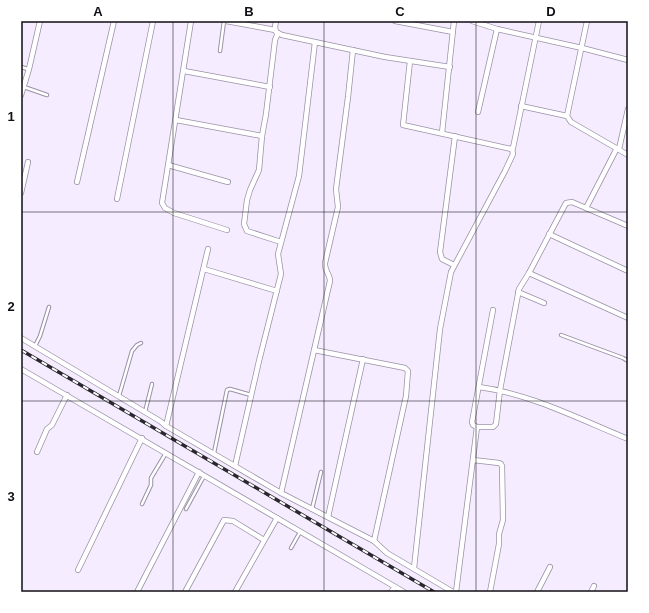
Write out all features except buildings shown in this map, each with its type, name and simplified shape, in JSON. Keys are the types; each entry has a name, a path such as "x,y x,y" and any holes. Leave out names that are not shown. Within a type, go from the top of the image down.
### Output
{"street":[{"path":"21,95 29,69 40,21"},
{"path":"77,182 114,21"},
{"path":"117,199 153,21"},
{"path":"191,21 162,203 165,208 174,213 227,230"},
{"path":"225,21 276,31 282,36 410,61 450,67"},
{"path":"276,21 270,87 262,136 259,170 250,190 244,227 247,231 281,242"},
{"path":"395,21 453,32"},
{"path":"442,133 454,21"},
{"path":"472,21 497,29 628,60"},
{"path":"414,568 440,329 450,276 454,265 513,154 512,148 539,21"},
{"path":"567,116 587,21"},
{"path":"478,112 497,29"},
{"path":"235,466 282,270 278,259 281,242 298,181 315,42"},
{"path":"281,493 330,281 324,263 338,207 336,189 353,50"},
{"path":"410,61 403,125 512,148"},
{"path":"184,71 270,87"},
{"path":"521,106 567,116 571,122 628,155"},
{"path":"586,208 618,148 628,109"},
{"path":"176,120 262,136"},
{"path":"454,265 442,259 440,252 455,136"},
{"path":"21,192 28,162"},
{"path":"168,164 228,182"},
{"path":"493,310 472,422 473,425 477,427 495,426 518,292 566,203 572,202 628,226"},
{"path":"549,234 628,272"},
{"path":"166,426 208,249"},
{"path":"204,269 277,291"},
{"path":"529,272 628,318"},
{"path":"518,292 544,304"},
{"path":"21,338 166,426 281,493 374,541 387,553 455,592 477,427"},
{"path":"314,350 405,368 409,373 406,396 374,541"},
{"path":"328,517 363,359"},
{"path":"21,369 142,438 404,592"},
{"path":"479,387 500,390 522,396 628,439"},
{"path":"37,452 47,429 52,425 67,395"},
{"path":"78,570 142,438"},
{"path":"473,460 499,463 502,466 503,520 499,534 499,544 490,592"},
{"path":"137,592 199,472"},
{"path":"235,592 277,518"},
{"path":"185,592 224,520 233,521 264,540"},
{"path":"537,592 550,567"},
{"path":"591,592 594,586"},
{"path":"391,592 395,587"}],"lane":[{"path":"220,51 225,21"},
{"path":"21,67 29,69"},
{"path":"23,87 47,95"},
{"path":"35,347 49,307"},
{"path":"561,335 628,361"},
{"path":"118,396 132,352 141,343"},
{"path":"145,412 152,384"},
{"path":"214,453 227,390 230,389 252,395"},
{"path":"142,504 151,485 151,478 166,453"},
{"path":"312,509 321,472"},
{"path":"186,509 204,475"},
{"path":"291,548 300,532"}],"railway":[{"path":"21,350 434,592"}]}
